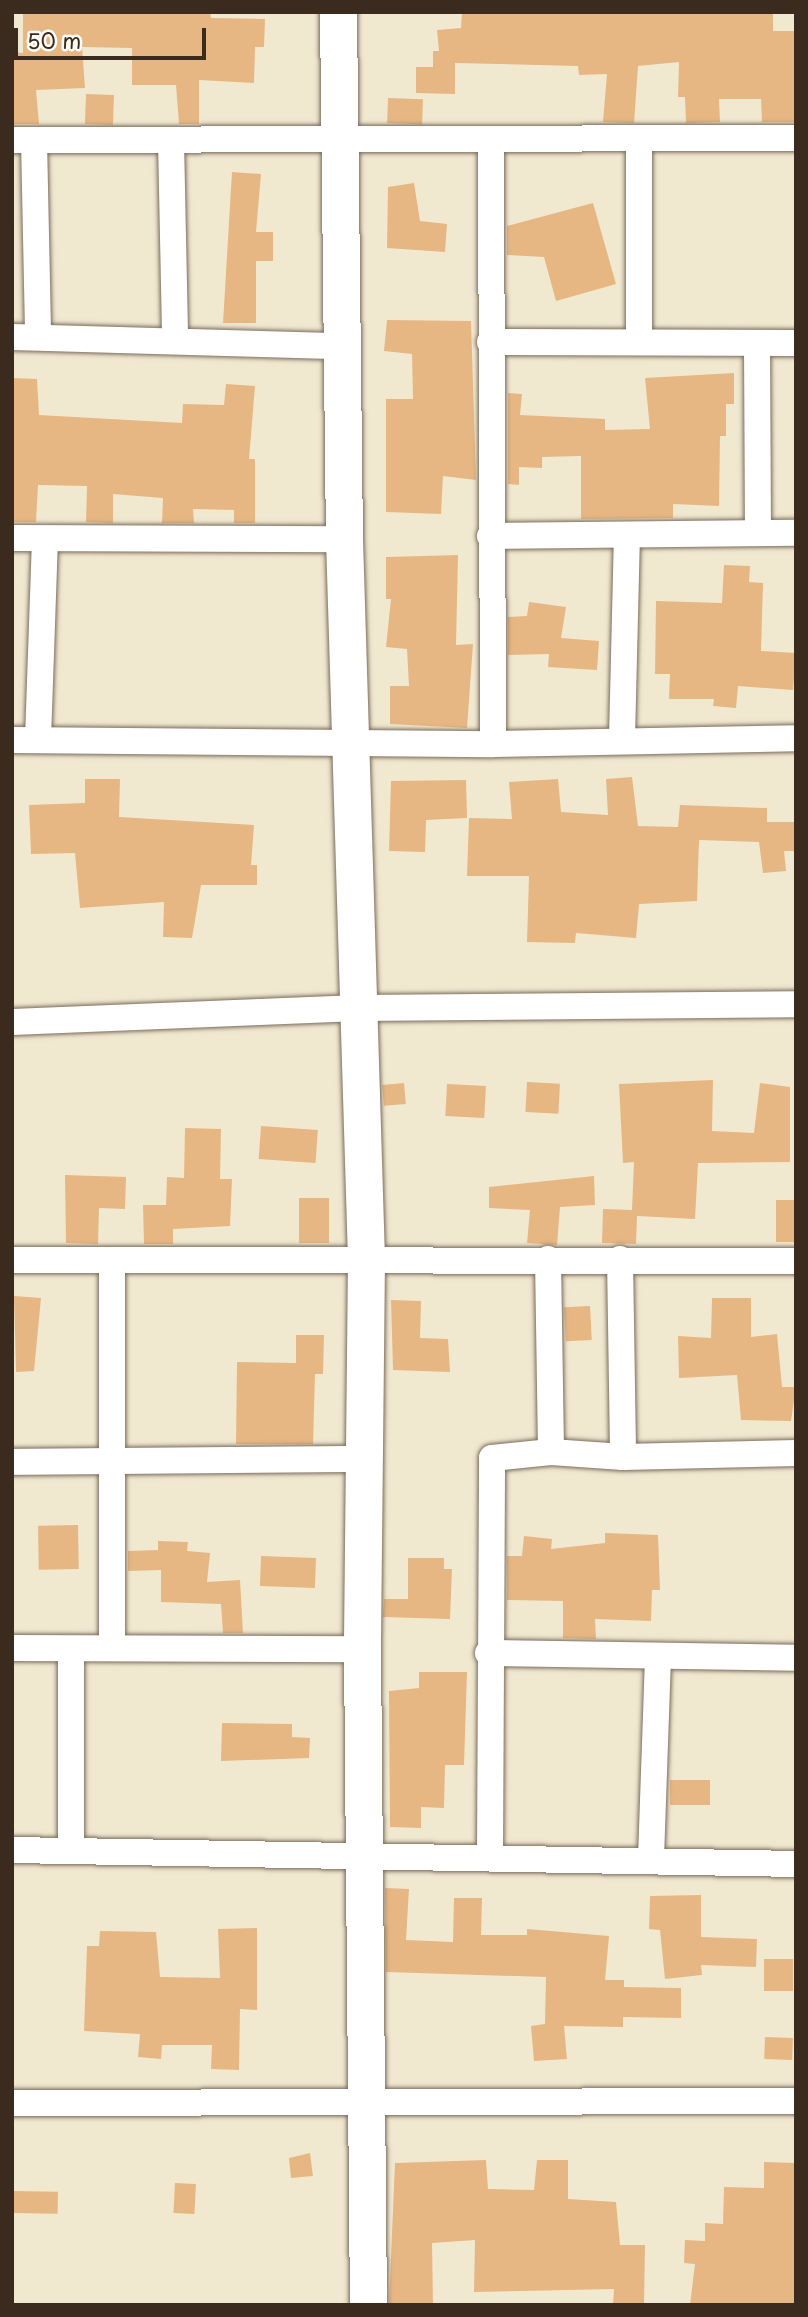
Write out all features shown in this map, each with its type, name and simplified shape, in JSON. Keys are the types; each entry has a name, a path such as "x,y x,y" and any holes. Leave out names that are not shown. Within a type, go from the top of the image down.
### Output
{"street":[{"path":"338,12 344,539 366,1259 362,1649 368,2305"},
{"path":"341,346 25,337 23,140 339,142 796,138"},
{"path":"639,139 639,342"},
{"path":"171,141 175,341"},
{"path":"492,141 490,537 493,744"},
{"path":"490,342 796,343"},
{"path":"757,343 758,533"},
{"path":"490,537 627,538 796,533"},
{"path":"12,538 344,539"},
{"path":"622,738 627,538"},
{"path":"45,539 25,739 493,744 622,738 796,738"},
{"path":"12,1022 359,1007 796,1004"},
{"path":"548,1259 551,1451"},
{"path":"620,1259 623,1457"},
{"path":"12,1260 796,1261"},
{"path":"112,1262 112,1646"},
{"path":"490,1855 488,1653 492,1458 551,1451 623,1457 796,1454"},
{"path":"12,1462 113,1459 363,1459"},
{"path":"12,1648 71,1649 112,1646 362,1649"},
{"path":"71,1649 71,1851"},
{"path":"488,1653 658,1659 796,1658"},
{"path":"651,1858 658,1659"},
{"path":"12,1850 490,1855 796,1864"},
{"path":"12,2103 796,2101"}],"building":[{"path":"23,12 210,12 211,18 265,19 264,47 255,47 254,83 199,80 199,124 179,124 176,85 132,85 132,48 82,47 85,88 36,90 39,124 12,124 12,52 23,53"},
{"path":"462,12 773,12 773,31 794,31 794,122 762,122 761,99 719,99 720,122 686,123 685,97 678,97 679,62 638,66 634,123 603,122 607,74 579,75 578,66 455,63 455,94 416,93 416,67 433,67 433,51 439,51 437,30 461,28"},
{"path":"86,94 114,95 113,125 85,124"},
{"path":"388,98 423,99 422,124 387,123"},
{"path":"232,172 261,174 256,232 273,232 273,261 256,261 256,323 223,323"},
{"path":"414,183 420,221 447,224 445,252 387,248 388,187"},
{"path":"593,203 616,284 556,301 544,257 507,255 507,226"},
{"path":"387,320 471,321 476,480 443,476 441,514 386,512 386,399 413,399 412,354 384,351"},
{"path":"734,373 734,404 726,404 726,436 720,436 719,506 673,504 673,518 581,519 581,456 542,457 542,468 519,467 519,485 508,484 508,393 522,394 520,415 605,419 605,430 650,429 645,378"},
{"path":"12,378 37,379 39,415 182,423 183,404 224,405 226,384 255,386 249,459 255,459 255,523 234,523 234,510 193,509 194,523 162,523 163,498 113,494 113,523 86,522 87,486 38,485 36,522 12,522"},
{"path":"458,555 456,645 473,644 467,728 390,724 390,686 409,686 407,649 386,647 391,599 386,599 386,557"},
{"path":"724,565 750,566 749,582 763,583 761,651 796,653 793,690 738,686 736,708 713,706 714,699 669,699 670,674 655,674 656,601 722,603"},
{"path":"529,602 566,607 561,638 599,641 597,670 548,667 549,654 508,655 508,617 527,616"},
{"path":"632,777 638,826 678,827 680,805 767,808 767,822 796,822 796,851 784,851 786,871 763,873 759,842 699,840 697,901 639,904 636,938 576,933 575,943 527,942 529,876 467,876 469,818 512,819 509,782 558,779 561,812 608,815 606,779"},
{"path":"85,779 120,779 119,817 254,825 251,865 257,865 257,885 201,885 192,938 163,937 164,902 80,908 75,853 31,854 29,805 85,803"},
{"path":"466,780 467,818 426,820 425,852 389,851 391,781"},
{"path":"713,1080 712,1131 754,1133 760,1083 790,1087 790,1162 698,1163 695,1219 637,1216 636,1244 602,1243 603,1209 632,1210 634,1162 623,1163 619,1084"},
{"path":"527,1082 560,1084 558,1114 525,1112"},
{"path":"404,1083 406,1104 384,1106 382,1085"},
{"path":"447,1084 486,1086 484,1118 445,1116"},
{"path":"261,1126 318,1130 316,1163 259,1159"},
{"path":"185,1128 221,1129 220,1179 232,1179 230,1226 173,1229 173,1244 144,1244 143,1205 166,1205 167,1177 184,1178"},
{"path":"65,1175 126,1177 125,1209 99,1208 98,1244 66,1243"},
{"path":"594,1176 595,1205 560,1207 557,1245 527,1243 530,1210 489,1208 489,1187"},
{"path":"299,1198 329,1198 329,1243 299,1243"},
{"path":"776,1200 796,1200 796,1242 776,1242"},
{"path":"14,1296 41,1298 34,1371 16,1372"},
{"path":"712,1298 751,1298 751,1337 777,1334 782,1387 796,1387 791,1421 741,1420 737,1375 679,1378 678,1336 711,1338"},
{"path":"391,1300 421,1301 420,1338 448,1339 450,1372 393,1370"},
{"path":"590,1306 592,1340 566,1341 564,1307"},
{"path":"296,1335 324,1335 323,1374 315,1374 313,1444 236,1444 237,1362 296,1363"},
{"path":"78,1525 79,1569 39,1570 38,1526"},
{"path":"605,1533 658,1535 660,1590 652,1590 651,1621 595,1619 596,1639 563,1638 563,1601 507,1600 507,1556 522,1556 524,1536 552,1539 551,1549 605,1543"},
{"path":"158,1541 188,1542 187,1551 210,1553 207,1582 240,1580 243,1633 223,1633 221,1604 161,1602 161,1570 128,1571 128,1551 158,1550"},
{"path":"261,1556 316,1558 315,1588 260,1586"},
{"path":"408,1558 444,1558 444,1569 452,1569 450,1619 383,1617 384,1599 408,1599"},
{"path":"419,1672 467,1672 464,1765 445,1765 444,1808 421,1807 421,1828 390,1827 389,1691 419,1688"},
{"path":"222,1723 292,1724 292,1737 310,1738 309,1758 221,1761"},
{"path":"670,1780 710,1780 710,1805 670,1805"},
{"path":"385,1888 409,1889 406,1940 453,1942 454,1898 482,1898 481,1935 527,1935 527,1929 609,1936 605,1980 624,1980 624,1987 681,1988 681,2018 623,2017 623,2027 564,2026 567,2059 534,2061 531,2026 545,2024 546,1977 386,1972"},
{"path":"701,1895 701,1937 757,1939 756,1967 701,1965 702,1975 665,1979 660,1930 649,1929 650,1896"},
{"path":"257,1928 257,2010 240,2009 239,2070 211,2069 212,2045 162,2045 161,2059 138,2057 140,2034 84,2031 87,1946 99,1946 100,1931 156,1932 160,1977 220,1978 218,1929"},
{"path":"764,1959 793,1959 793,1991 764,1991"},
{"path":"765,2037 793,2038 792,2060 764,2059"},
{"path":"310,2153 313,2176 291,2178 289,2158"},
{"path":"486,2160 488,2189 534,2190 537,2160 568,2160 568,2199 616,2202 620,2245 645,2245 644,2305 613,2305 614,2289 474,2292 475,2240 432,2243 433,2305 389,2305 395,2163"},
{"path":"764,2162 796,2163 796,2305 690,2305 695,2264 684,2263 685,2240 705,2241 705,2223 723,2224 724,2187 764,2188"},
{"path":"175,2183 196,2184 194,2214 173,2213"},
{"path":"12,2191 58,2192 58,2214 12,2213"}]}
